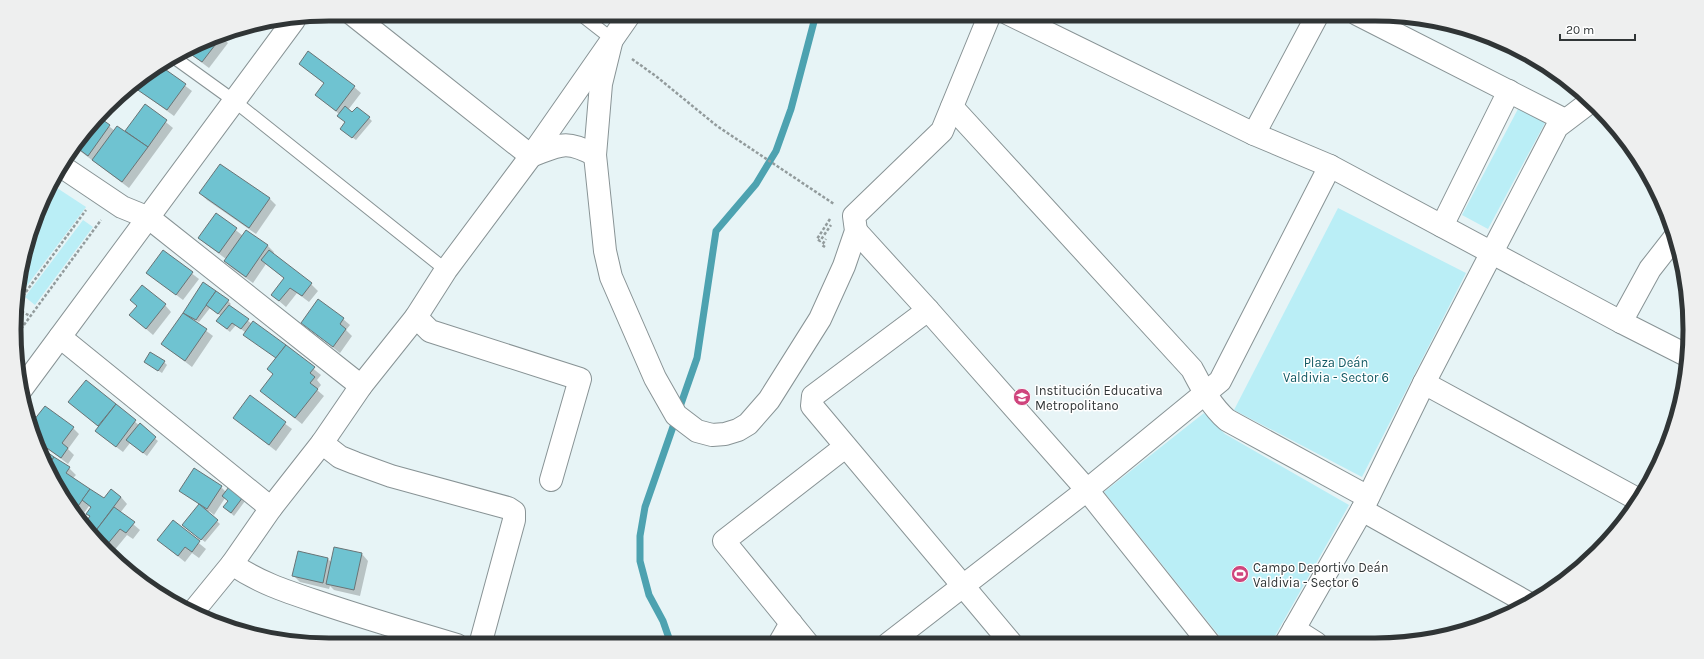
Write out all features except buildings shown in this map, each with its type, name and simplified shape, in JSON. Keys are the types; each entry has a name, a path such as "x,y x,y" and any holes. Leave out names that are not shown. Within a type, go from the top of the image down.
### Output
{"street":[{"path":"361,21 530,156"},
{"path":"196,608 232,564 270,508 322,443 361,386 416,317 446,270 530,156 625,21"},
{"path":"612,39 600,89 595,155 605,251 611,277 658,384 676,414 697,431 712,435 725,434 738,430 748,424 769,400 820,319 844,266 856,231 854,216 858,209 942,131 987,21"},
{"path":"1023,21 1254,134 1330,166 1621,322 1682,353"},
{"path":"1254,134 1314,21"},
{"path":"1371,21 1565,120"},
{"path":"26,383 149,218 233,100 291,24"},
{"path":"1442,226 1509,91"},
{"path":"1290,636 1365,503 1424,383 1557,127 1586,105"},
{"path":"952,107 1192,369 1217,412 1227,420 1523,600"},
{"path":"530,156 560,145 577,145 595,155"},
{"path":"896,638 963,584 1087,490 1220,381 1330,166"},
{"path":"66,169 122,207 149,218 361,386"},
{"path":"856,231 1087,490 1205,638"},
{"path":"1621,322 1650,269 1670,243"},
{"path":"928,310 813,396 812,406 1007,638"},
{"path":"416,317 430,331 580,379 551,480"},
{"path":"60,337 270,508"},
{"path":"1424,383 1634,497"},
{"path":"322,443 340,457 355,464 444,491 508,508 514,512 514,520 482,638"},
{"path":"803,638 724,541 845,447"},
{"path":"232,564 251,577 267,584 356,616 433,638"},
{"path":"782,638 790,623"}],"lane":[{"path":"589,21 612,39"},
{"path":"178,60 233,100 446,270"}],"path":[{"path":"628,57 657,77 717,126 838,207"},
{"path":"23,295 90,205"},
{"path":"21,329 105,214"},
{"path":"22,312 30,316"}],"green space":[{"path":"1519,107 1546,121 1488,229 1462,215"},
{"path":"56,187 86,207 24,290 27,269 37,230 44,211"},
{"name":"Plaza Deán Valdivia - Sector 6","path":"1338,208 1466,273 1362,477 1234,410"},
{"path":"83,220 93,227 35,305 25,297"},
{"name":"Campo Deportivo Deán Valdivia - Sector 6","path":"1204,413 1225,434 1349,505 1274,638 1221,638 1104,492"}],"waterway":[{"path":"669,638 663,621 649,595 640,561 640,536 645,507 697,358 716,231 756,184 776,151 791,109 814,21"}],"place":[{"name":"Institución Educativa Metropolitano","path":"1022,397"},
{"name":"Campo Deportivo Deán Valdivia - Sector 6","path":"1240,574"}]}
